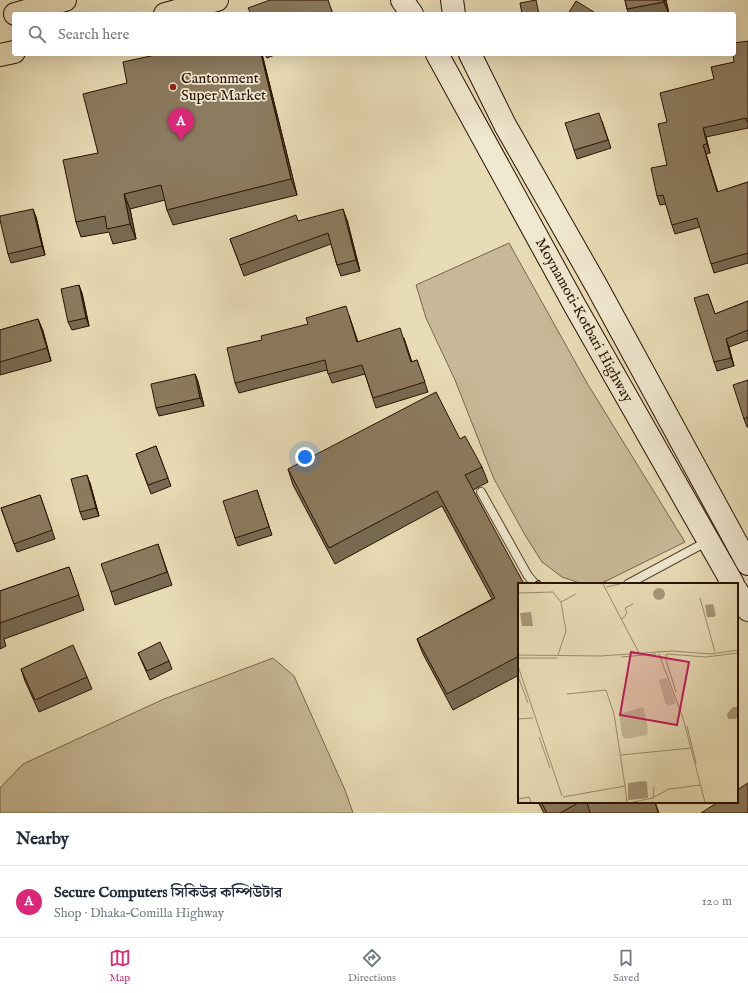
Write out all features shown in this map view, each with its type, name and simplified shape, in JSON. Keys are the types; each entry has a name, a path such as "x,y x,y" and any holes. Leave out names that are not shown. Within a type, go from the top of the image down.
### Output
{"highway":[{"path":"0,13 15,0"},
{"path":"172,12 217,0"},
{"path":"21,12 52,2"},
{"path":"0,18 12,15"},
{"path":"0,55 12,52"}],"main road":[{"path":"402,0 411,12"},
{"path":"452,0 454,12"},
{"name":"Moynamoti–Kotbari Highway","path":"438,56 575,306 732,583"},
{"name":"Moynamoti–Kotbari Highway","path":"471,56 505,126 596,285 748,564"},
{"path":"738,592 748,610"}],"lane":[{"path":"481,492 528,576 534,583"},
{"path":"630,583 709,541"}],"shaded area":[{"path":"509,243 587,383 685,542 602,583 580,583 562,577 542,562 494,479 455,380 426,318 416,285"},
{"path":"273,658 294,676 345,790 353,813 0,813 0,788 23,764 164,699"}],"building":[{"path":"270,0 328,0 332,12 250,12 248,8"},
{"path":"536,0 539,12 522,12 520,3"},
{"path":"625,0 664,0 664,2 627,9"},
{"path":"576,1 594,12 569,12"},
{"path":"748,41 748,121 747,122 746,118 703,128 707,144 703,145 717,192 748,182 748,253 711,264 697,218 672,225 663,195 657,196 651,168 667,165 658,124 667,122 660,93 714,79 711,67 734,62 733,56 736,56 736,43"},
{"path":"151,56 261,56 291,179 167,210 161,185 124,194 130,224 107,229 105,216 76,222 63,160 98,153 83,94 127,83 123,62"},
{"path":"599,113 608,140 574,150 565,123"},
{"path":"33,209 42,246 8,254 0,216"},
{"path":"343,209 356,260 337,265 328,233 240,265 230,239 296,215 298,221"},
{"path":"79,285 86,318 68,322 61,289"},
{"path":"708,294 715,314 748,301 748,330 726,339 731,358 714,362 694,298"},
{"path":"346,306 357,342 400,328 411,362 417,360 425,382 373,398 362,365 328,374 325,360 235,383 227,348 262,340 261,336 308,324 306,318"},
{"path":"38,319 47,348 0,362 0,330"},
{"path":"195,374 200,398 156,408 151,384"},
{"path":"748,380 748,417 744,419 733,385"},
{"path":"436,392 460,439 465,436 482,467 465,475 523,583 518,583 518,657 447,694 417,639 495,598 437,491 329,548 288,469"},
{"path":"156,446 168,478 148,485 136,454"},
{"path":"87,475 96,508 80,512 71,479"},
{"path":"257,490 269,527 235,538 223,501"},
{"path":"40,495 52,530 14,544 1,508"},
{"path":"158,544 167,572 111,592 101,564"},
{"path":"69,567 79,595 0,623 0,591"},
{"path":"539,580 541,583 534,583"},
{"path":"160,642 169,661 147,671 138,653"},
{"path":"73,645 87,677 35,700 21,669"},
{"path":"748,783 748,813 701,813 716,803 738,803 738,789"},
{"path":"542,803 578,803 560,813 547,813"},
{"path":"587,803 655,803 658,813 590,813"}],"place":[{"name":"Cantonment Super Market","path":"173,87"},
{"name":"Secure Computers সিকিউর কম্পিউটার","path":"181,141"}]}
